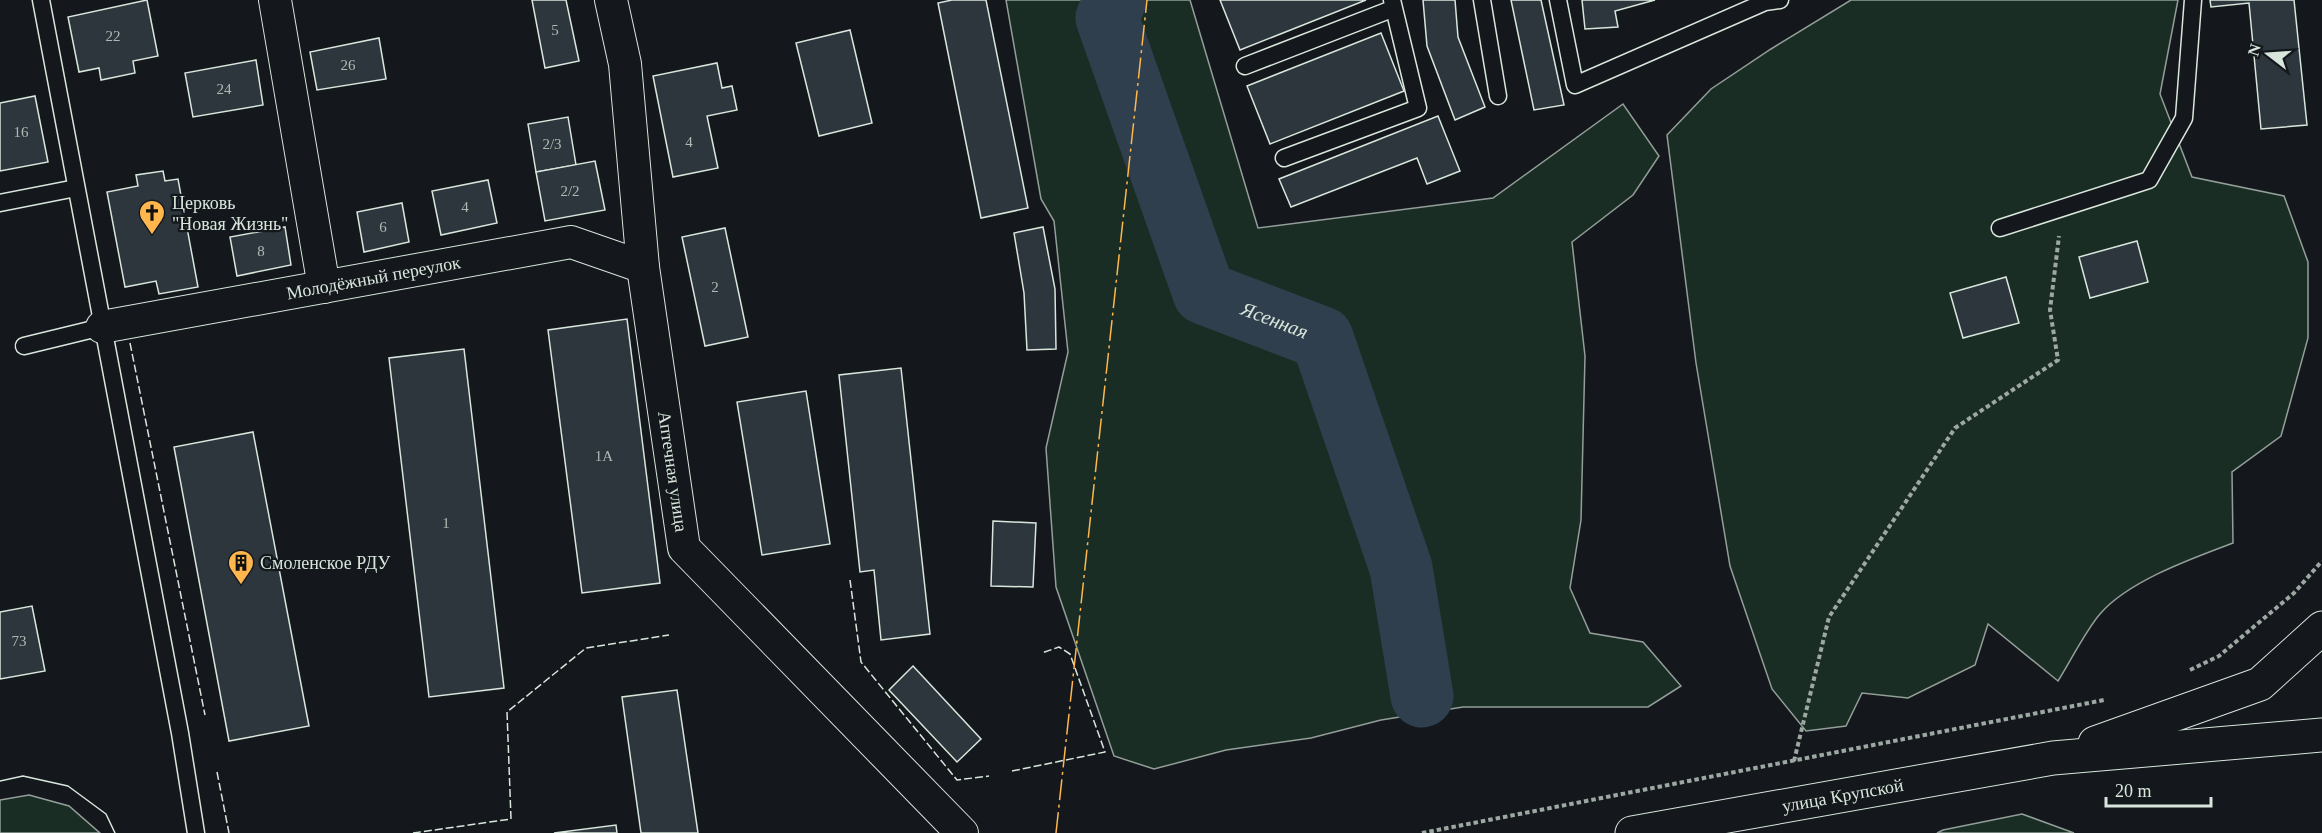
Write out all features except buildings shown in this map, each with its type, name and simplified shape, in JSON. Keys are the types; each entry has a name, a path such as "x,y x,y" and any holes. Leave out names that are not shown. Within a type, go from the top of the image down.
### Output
{"main road":[{"name":"улица Крупской","path":"2054,758 2260,684 2322,628"},
{"name":"улица Крупской","path":"1632,833 2054,758 2322,735"}],"street":[{"path":"275,0 324,287"},
{"name":"Аптечная улица","path":"611,0 625,64 643,267 684,548 962,833"},
{"name":"Молодёжный переулок","path":"102,327 571,242 643,267"}],"lane":[{"path":"40,0 180,733 196,833"},
{"path":"1482,0 1498,96"},
{"path":"1558,0 1575,85 1765,2 1780,0"},
{"path":"2001,228 2149,180 2184,118 2193,0"},
{"path":"1245,66 1392,4 1418,108 1284,158"},
{"path":"0,203 76,188"},
{"path":"24,346 102,327"}],"path":[{"path":"1794,761 1829,617 1955,428 2058,360 2050,310 2062,208"},
{"path":"2189,670 2219,656 2294,593 2322,561"},
{"path":"1422,833 2105,700"}],"green space":[{"path":"1006,0 1190,0 1258,228 1493,198 1623,104 1659,156 1633,195 1572,242 1585,356 1581,520 1570,588 1590,633 1643,642 1681,686 1648,707 1463,707 1381,720 1311,738 1226,750 1154,769 1114,756 1056,587 1046,448 1068,352 1054,221 1041,199"},
{"path":"1851,0 2178,0 2160,94 2192,177 2284,196 2308,262 2308,338 2281,436 2232,472 2233,543 2162,572 2112,602 2089,629 2058,681 1988,624 1975,665 1908,698 1862,693 1846,726 1806,731 1772,689 1730,566 1696,363 1667,135 1711,89"},
{"path":"29,795 69,806 100,833 0,833 0,800"},
{"path":"2022,814 2074,833 1937,833 1943,830"}],"waterway":[{"name":"Ясенная","path":"1115,0 1107,18 1204,293 1322,338 1401,568 1422,696"}],"tram line":[{"path":"0,781 23,776 68,786 106,814 115,833"}],"fence":[{"path":"130,343 205,715"},
{"path":"850,580 861,662 957,780 989,776"},
{"path":"413,833 511,819 507,712 586,648 669,635"},
{"path":"1012,771 1105,752 1070,654 1059,647 1042,653"},
{"path":"217,772 229,833"}],"power":[{"path":"1056,833 1147,0"}],"place":[{"name":"Церковь \"Новая Жизнь\"","path":"152,236"},
{"name":"Смоленское РДУ","path":"241,586"}]}
